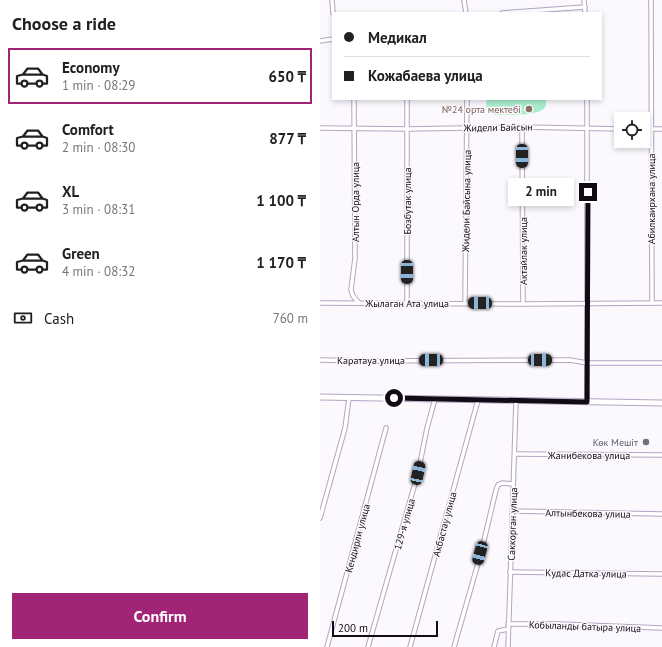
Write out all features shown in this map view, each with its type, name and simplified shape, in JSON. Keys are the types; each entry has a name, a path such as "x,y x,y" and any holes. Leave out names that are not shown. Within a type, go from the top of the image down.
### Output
{"main road":[{"path":"320,397 662,403"}],"street":[{"path":"332,0 333,12"},
{"path":"464,0 466,12"},
{"path":"585,0 585,12"},
{"name":"Абилкаирхана улица","path":"651,0 652,303"},
{"path":"516,12 585,7"},
{"path":"320,41 332,39"},
{"name":"Алтын Орда улица","path":"354,100 355,258 351,290 353,296 359,303"},
{"name":"Бозбутак улица","path":"407,100 407,303"},
{"name":"Жидели Байсына улица","path":"465,303 468,128 467,100"},
{"path":"587,100 587,402"},
{"name":"Жидели Байсын","path":"320,128 407,129 522,126 614,129"},
{"name":"Актайлак улица","path":"522,126 523,304"},
{"path":"651,129 662,129"},
{"name":"Жылаган Ата улица","path":"320,303 662,303"},
{"name":"Каратауа улица","path":"320,360 570,360 587,363 662,363"},
{"path":"320,518 345,428 349,398"},
{"name":"129-я улица","path":"368,647 418,473 427,428 435,399"},
{"name":"Акбастау улица","path":"410,647 478,400"},
{"name":"Саккорган улица","path":"508,647 516,401"},
{"name":"Кендирли улица","path":"327,647 386,428"},
{"name":"Жанибекова улица","path":"515,454 662,456"},
{"path":"454,647 496,490 502,483 513,484"},
{"name":"Алтынбекова улица","path":"513,511 662,514"},
{"name":"Кудас Датка улица","path":"510,572 662,574"},
{"name":"Кобыланды батыра улица","path":"508,624 558,624 662,628"},
{"path":"494,647 498,632 508,629"}],"green space":[{"path":"487,100 546,100 545,107 538,112 520,115 496,115 487,110"}],"place":[{"name":"№24 орта мектебі","path":"529,109"},
{"name":"Көк Мешіт","path":"646,442"}],"route":[{"path":"394,398 587,402 588,192"}]}
